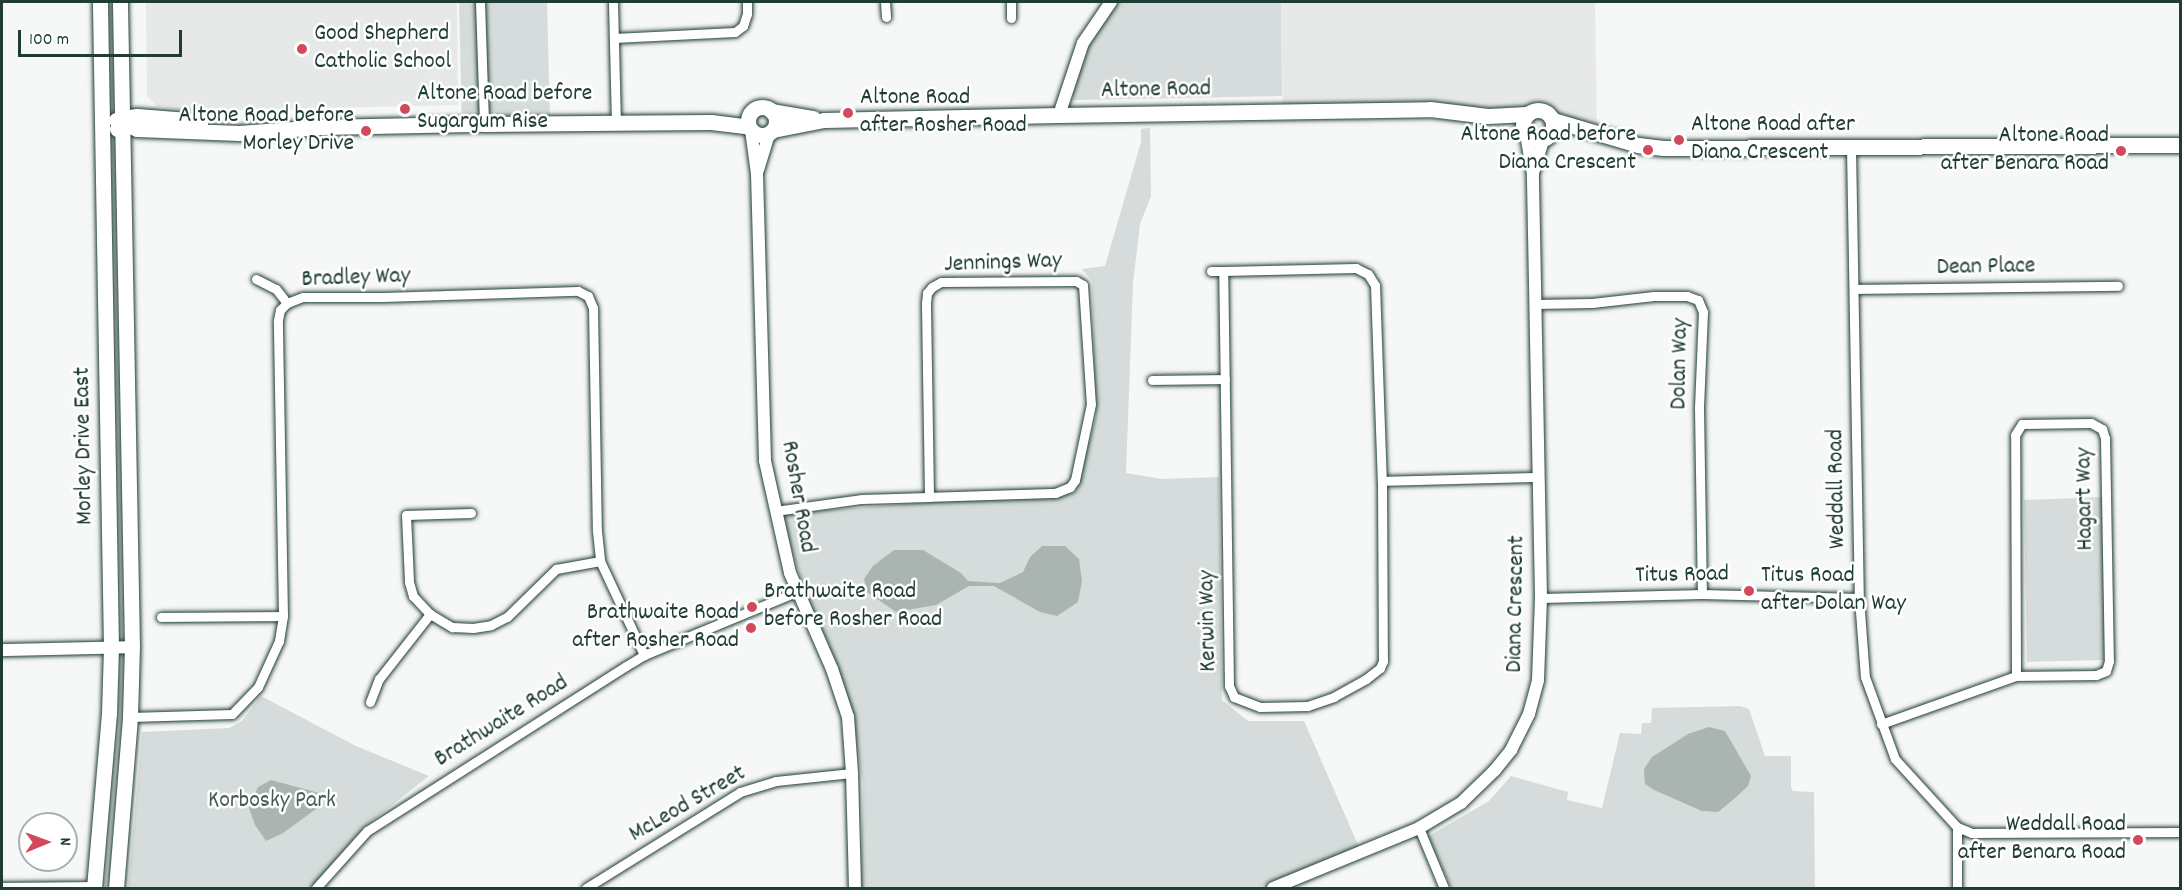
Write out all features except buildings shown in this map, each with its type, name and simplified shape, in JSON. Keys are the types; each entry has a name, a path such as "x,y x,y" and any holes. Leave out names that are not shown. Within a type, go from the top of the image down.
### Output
{"main road":[{"name":"Morley Drive East","path":"95,887 109,714 111,648 100,2"},
{"name":"Morley Drive East","path":"117,888 130,717 132,647 120,2"},
{"path":"101,91 105,107 111,116 122,125"},
{"path":"103,169 111,136 129,117 137,116 230,124 321,127 711,122 750,129 760,135 771,131 776,120 771,111 762,107 711,122"},
{"name":"Altone Road","path":"771,131 824,120 1067,114 1430,109 1488,116 1527,114"},
{"path":"1549,131 1542,110 1527,114 1523,123 1526,134 1534,140 1549,131 1597,133 1638,145 1663,148 2181,145"},
{"path":"750,129 748,121 752,111"},
{"name":"Altone Road","path":"771,111 824,120"},
{"name":"Altone Road","path":"1488,116 1526,134"}],"street":[{"path":"480,2 484,124"},
{"path":"613,2 616,124"},
{"path":"614,38 735,32 743,26 747,14 747,2"},
{"path":"885,2 886,17"},
{"path":"1011,2 1011,18"},
{"path":"1067,114 1071,84 1083,43 1111,2"},
{"name":"Rosher Road","path":"750,129 757,174 765,461 796,592 832,669 848,717 855,888"},
{"name":"Rosher Road","path":"757,174 771,131"},
{"name":"Diana Crescent","path":"1533,174 1549,131"},
{"name":"Diana Crescent","path":"1273,888 1419,828 1468,796 1495,770 1511,750 1529,714 1538,680 1541,598 1533,174 1526,134"},
{"name":"Weddall Road","path":"1851,148 1859,598 1865,677 1895,759 1957,827"},
{"name":"Kerwin Way","path":"1211,271 1356,268 1368,274 1375,285 1378,304 1382,481 1383,661 1380,668 1334,697 1308,706 1260,707 1234,697 1229,686 1223,271"},
{"path":"256,279 276,289 287,303"},
{"name":"Jennings Way","path":"775,511 862,499 929,497 1056,493 1070,487 1075,480 1091,404 1083,285 1076,281 941,282 927,293 929,497"},
{"name":"Dean Place","path":"1855,289 2118,286"},
{"name":"Bradley Way","path":"130,717 232,714 258,687 279,641 283,616 278,320 280,310 287,303 303,297 578,291 588,296 593,308 600,561 644,655"},
{"name":"Dolan Way","path":"1535,304 1592,303 1654,296 1687,296 1698,300 1703,321 1699,408 1702,594"},
{"path":"1152,380 1225,379"},
{"name":"Hagart Way","path":"1881,724 2016,676 2096,675 2106,671 2109,662 2105,438 2102,429 2091,423 2022,424 2015,435 2016,676"},
{"path":"1382,481 1539,477"},
{"path":"471,513 406,515 409,582 413,596 430,614 452,627 474,628 491,625 507,617 556,570 600,561"},
{"name":"Brathwaite Road","path":"316,888 367,831 644,655 796,592"},
{"name":"Titus Road","path":"1541,598 1702,594 1859,598"},
{"path":"370,702 379,679 430,614"},
{"path":"161,617 283,616"},
{"path":"2,650 132,647"},
{"name":"McLeod Street","path":"586,888 740,792 776,781 852,773"},
{"path":"1957,888 1957,827 1972,833 2181,832"},
{"path":"1419,828 1444,888"},
{"path":"2,887 95,887"}],"shaded area":[{"name":"Good Shepherd Catholic School","path":"146,2 457,2 458,105 198,111 158,107 147,96"},
{"path":"1281,2 1595,2 1597,133 1537,109 1283,111"},
{"path":"1042,546 1065,546 1079,559 1082,581 1078,602 1057,616 1040,612 994,586 969,586 936,605 896,612 867,592 864,579 873,566 894,550 923,550 961,573 968,581 1000,583 1023,572 1030,557"},
{"path":"1709,727 1725,731 1751,776 1748,786 1734,799 1718,812 1702,811 1645,784 1644,769 1652,757 1688,734"},
{"path":"271,780 319,793 319,807 283,833 266,841 255,825 249,808 258,787"}],"green space":[{"path":"459,2 547,2 550,124 462,125"},
{"path":"1111,2 1281,2 1282,96 1074,100 1071,84 1083,43"},
{"path":"1150,128 1151,196 1140,224 1133,283 1126,473 1162,479 1219,477 1222,700 1248,721 1304,721 1362,854 1281,888 861,888 863,784 853,717 806,595 781,514 929,502 1061,497 1076,491 1096,417 1092,281 1082,269 1105,266 1141,142 1141,129"},
{"path":"2102,497 2105,660 2027,662 2024,500"},
{"name":"Korbosky Park","path":"261,696 356,746 429,776 364,827 312,888 128,888 142,732 229,728 242,721"},
{"path":"1740,706 1749,709 1765,756 1791,756 1791,788 1793,791 1814,792 1815,888 1452,888 1427,837 1489,801 1511,776 1568,792 1567,800 1602,808 1620,733 1641,734 1642,723 1651,723 1652,708"}],"place":[{"name":"Good Shepherd Catholic School","path":"302,49"},
{"name":"Altone Road before Sugargum Rise","path":"405,109"},
{"name":"Altone Road after Rosher Road","path":"848,113"},
{"name":"Altone Road before Morley Drive","path":"366,131"},
{"name":"Altone Road after Diana Crescent","path":"1679,140"},
{"name":"Altone Road before Diana Crescent","path":"1648,150"},
{"name":"Altone Road after Benara Road","path":"2121,151"},
{"name":"Titus Road after Dolan Way","path":"1749,591"},
{"name":"Brathwaite Road before Rosher Road","path":"752,607"},
{"name":"Brathwaite Road after Rosher Road","path":"751,628"},
{"name":"Weddall Road after Benara Road","path":"2138,840"}]}
